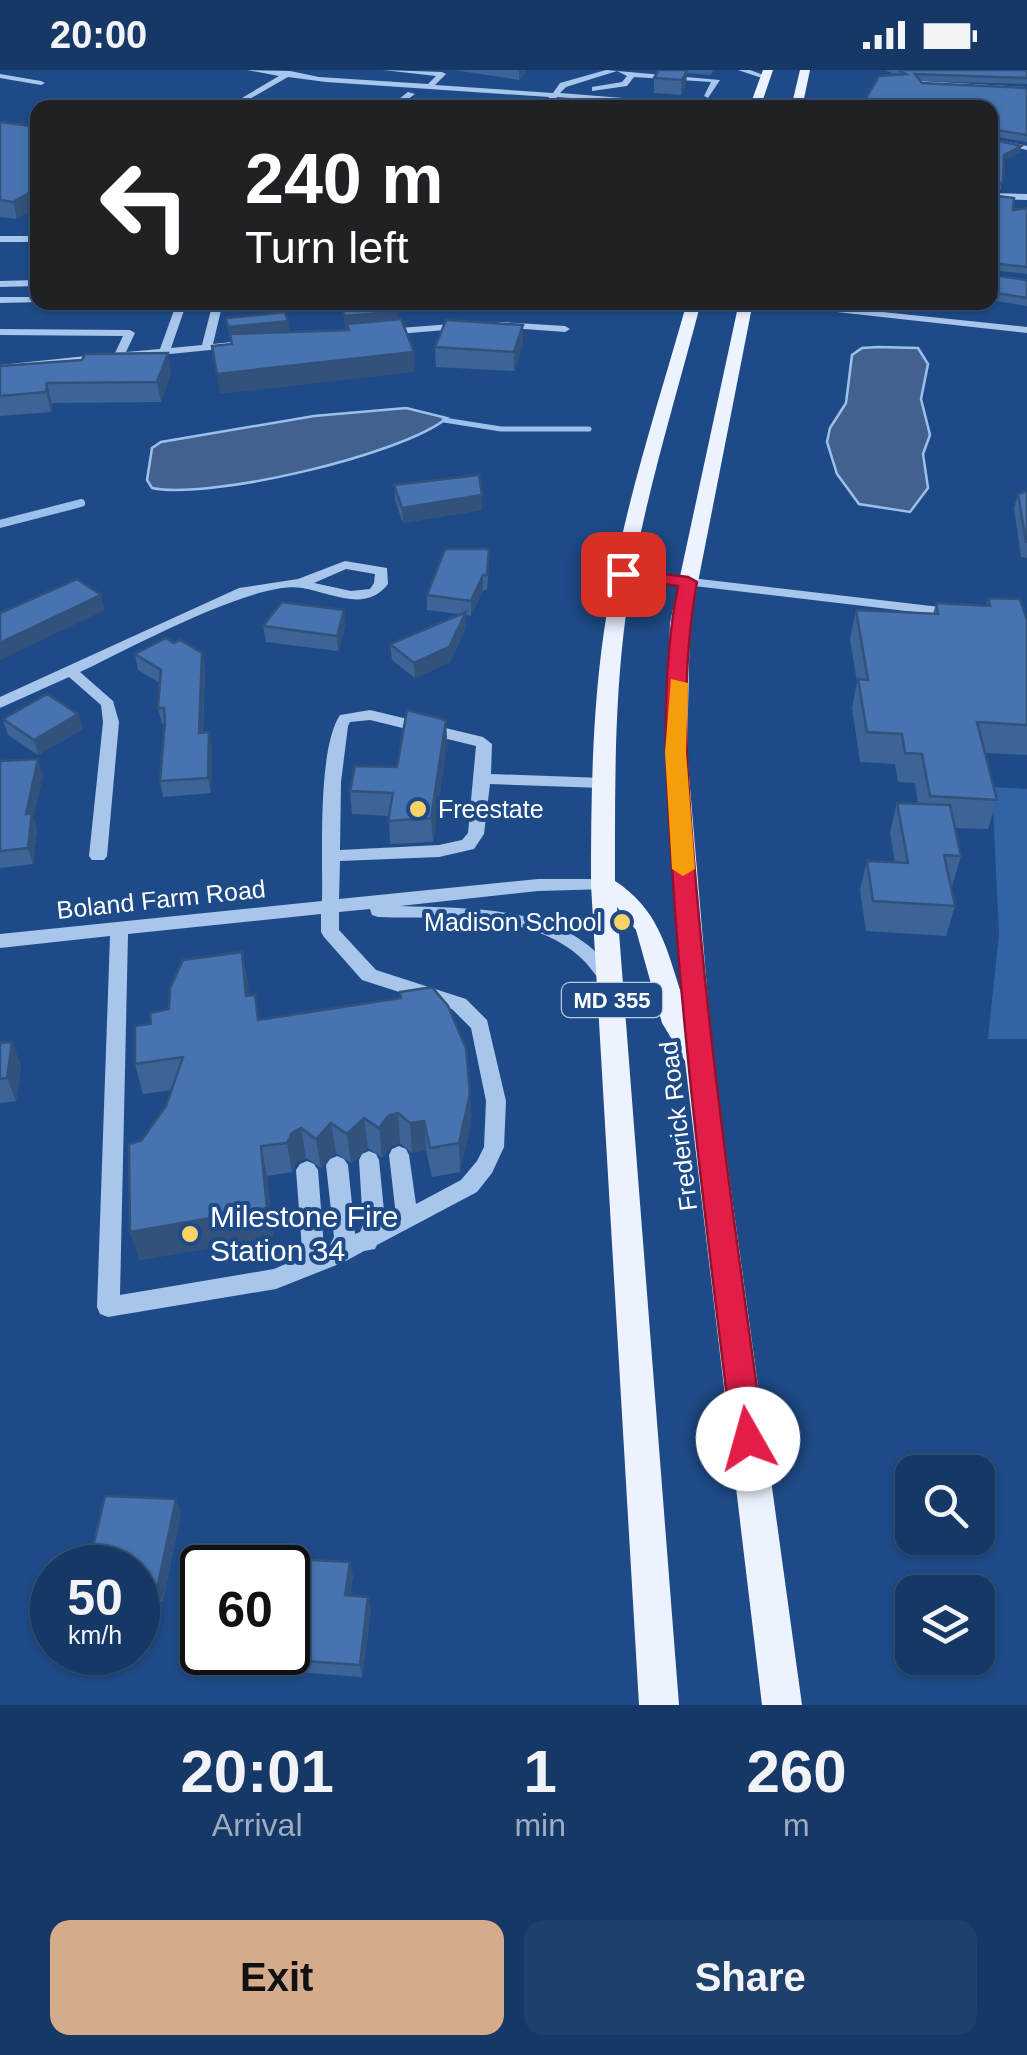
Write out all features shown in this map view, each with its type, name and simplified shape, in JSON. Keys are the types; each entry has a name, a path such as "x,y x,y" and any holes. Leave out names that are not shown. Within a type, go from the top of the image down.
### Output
{"main road":[{"path":"798,100 805,70"},
{"path":"755,100 767,73"},
{"name":"MD 355","path":"658,1705 604,886 603,783 609,672 623,574 692,310"},
{"name":"Frederick Road","path":"746,310 680,623 676,752 699,1059 782,1705"},
{"path":"604,886 630,903 648,928 676,1023 699,1059"}],"street":[{"path":"251,70 290,72 411,94 528,100"},
{"path":"387,70 442,74 430,86"},
{"path":"584,70 600,74"},
{"path":"549,100 562,86 617,70 632,75 716,80 708,96"},
{"path":"742,70 767,73"},
{"path":"242,100 290,72"},
{"path":"467,78 478,82 606,90 624,84 632,75"},
{"path":"0,76 41,82"},
{"path":"318,79 430,86 540,100"},
{"path":"921,83 1027,89"},
{"path":"402,100 411,94"},
{"path":"998,142 1027,148"},
{"path":"998,196 1027,197"},
{"path":"0,239 30,238"},
{"path":"0,284 30,282"},
{"path":"0,300 30,300"},
{"path":"165,350 179,310"},
{"path":"207,346 216,310"},
{"path":"828,310 1027,330"},
{"path":"364,334 483,324 565,328"},
{"path":"0,332 130,332 119,356"},
{"path":"0,368 266,342"},
{"path":"0,702 244,591 302,583 345,564 367,565 382,571 384,578 379,588 364,596 335,594 302,583"},
{"path":"623,574 970,614"},
{"path":"71,671 108,704 111,722 98,856"},
{"path":"119,927 108,1307 276,1280 367,1242 469,1186 494,1147 496,1101 480,1025 459,1004 369,975 330,932 328,908 330,856 333,782 340,726 345,718 370,715 484,744 476,834 468,845 439,851 330,856"},
{"path":"483,779 603,783"},
{"name":"Boland Farm Road","path":"0,941 538,885 604,886"},
{"name":"Boland Farm Road","path":"328,908 529,922 576,940 611,982"},
{"path":"397,1226 406,1208 399,1155"},
{"path":"367,1242 374,1225 368,1160"},
{"path":"336,1255 344,1238 337,1165"},
{"path":"304,1268 313,1249 307,1170"}],"shaded area":[{"path":"862,348 918,348 928,364 921,399 930,435 923,454 928,488 910,512 859,504 837,474 827,442 830,428 846,403 852,355"},
{"path":"406,408 447,418 424,432 349,460 259,481 179,490 152,488 147,480 152,448 161,442 314,416"},
{"path":"992,787 1027,789 1027,1039 988,1039 999,934"}],"building":[{"path":"659,70 687,70 682,80 654,78"},
{"path":"898,70 1027,70 1027,78 915,74 922,83 1027,88 1027,135 998,130 998,100 865,100 879,76 906,74"},
{"path":"0,122 30,126 30,192 13,202 0,200"},
{"path":"998,141 1021,146 1004,155 1003,183 998,183"},
{"path":"998,196 1014,198 1013,210 1027,208 1027,267 998,264"},
{"path":"998,276 1027,280 1027,298 998,293"},
{"path":"343,310 397,312 344,316"},
{"path":"285,312 288,321 228,327 226,318"},
{"path":"401,319 414,352 217,374 212,346 232,344 230,334 349,330 347,324"},
{"path":"446,320 523,325 514,352 435,347"},
{"path":"168,353 157,382 47,383 46,392 0,396 0,366 82,360 85,354"},
{"path":"479,475 482,495 402,508 394,485"},
{"path":"1027,491 1027,542 1026,542 1018,494"},
{"path":"445,549 489,549 487,575 483,575 471,601 427,595"},
{"path":"77,579 101,595 0,643 0,613"},
{"path":"988,598 1020,599 1027,620 1027,725 977,722 997,800 930,796 922,754 905,753 902,734 867,732 858,679 868,680 856,610 938,614 936,603 990,606"},
{"path":"282,602 344,610 337,636 263,626"},
{"path":"466,612 449,647 414,663 390,644"},
{"path":"166,638 174,643 180,640 202,653 199,733 209,732 208,778 160,781 165,722 164,708 158,708 161,670 135,654"},
{"path":"47,694 78,714 34,740 3,719"},
{"path":"407,710 446,720 431,818 388,821 393,793 350,791 355,766 397,767"},
{"path":"38,759 26,814 32,813 28,848 0,851 0,761"},
{"path":"897,803 950,805 961,856 944,855 955,906 873,901 867,861 908,863"},
{"path":"242,952 246,996 255,995 258,1020 401,998 400,992 432,987 448,1006 466,1048 470,1094 459,1143 430,1148 424,1121 410,1123 398,1113 388,1116 379,1128 364,1118 347,1134 331,1123 316,1139 301,1128 292,1133 287,1143 261,1146 267,1208 130,1232 129,1144 141,1141 166,1106 183,1057 135,1064 135,1026 151,1024 150,1013 169,1009 170,988 183,960"},
{"path":"12,1042 7,1078 0,1079 0,1043"},
{"path":"105,1496 176,1499 160,1575 160,1545 93,1545"},
{"path":"310,1560 350,1562 345,1595 368,1597 360,1665 310,1661"}],"waterway":[{"path":"444,420 501,429 589,429"},
{"path":"0,524 81,503"}],"slow traffic":[{"path":"678,683 676,752 683,869"}],"place":[{"name":"Freestate","path":"418,809"},
{"name":"Madison School","path":"622,922"},
{"name":"Milestone Fire Station 34","path":"190,1234"}],"route":[{"path":"623,574 688,582 680,623 676,752 683,863 699,1059 748,1439"}]}
